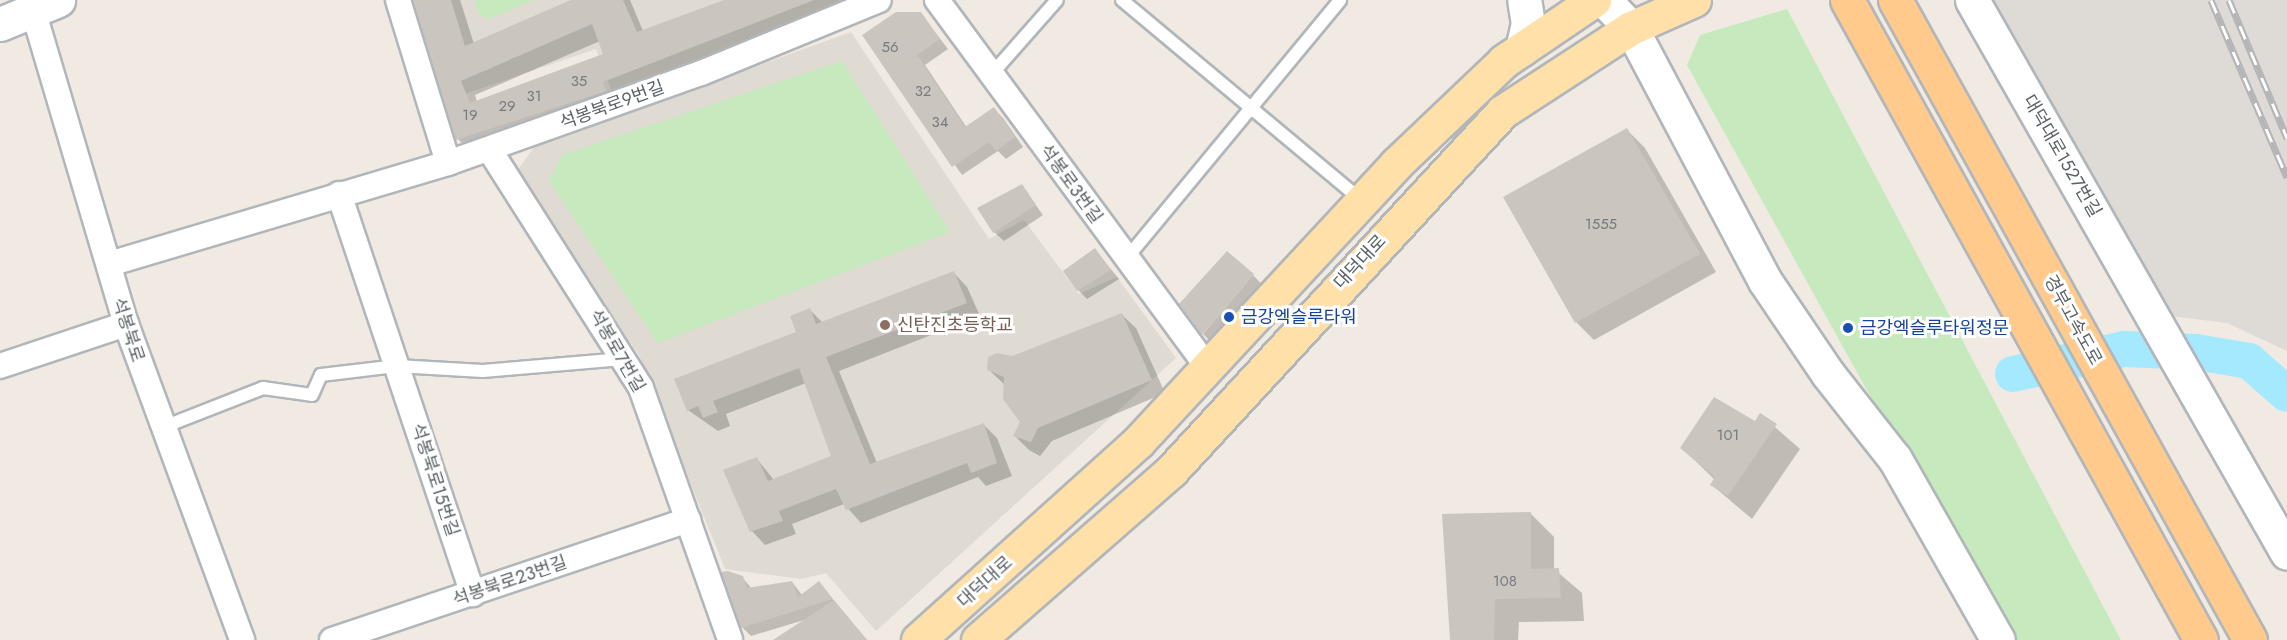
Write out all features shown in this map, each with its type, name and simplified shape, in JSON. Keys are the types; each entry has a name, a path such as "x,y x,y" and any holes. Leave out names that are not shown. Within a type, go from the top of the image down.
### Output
{"highway":[{"path":"1847,0 2201,640"},
{"name":"경부고속도로","path":"1894,0 2250,640"}],"main road":[{"name":"대덕대로","path":"918,640 1138,442 1362,200 1522,49 1594,0"},
{"name":"대덕대로","path":"978,640 1171,471 1502,112 1631,28 1694,0"}],"street":[{"path":"398,0 448,163"},
{"name":"석봉북로9번길","path":"109,264 489,149 712,69 879,0"},
{"name":"석봉로3번길","path":"937,0 990,76 1208,367"},
{"path":"1522,49 1528,24 1524,0"},
{"path":"1604,0 1631,28 1765,281 1828,374 1895,459 1998,640"},
{"name":"대덕대로1527번길","path":"1972,0 2194,386 2287,553"},
{"path":"0,24 41,4"},
{"name":"석봉북로","path":"41,4 126,324 161,428 242,640"},
{"name":"석봉로7번길","path":"489,149 641,388 730,640"},
{"path":"339,194 397,366"},
{"path":"0,366 126,324"},
{"name":"석봉북로15번길","path":"397,366 473,594"},
{"name":"석봉북로23번길","path":"332,640 688,520"}],"lane":[{"path":"990,76 1057,0"},
{"path":"1122,0 1362,200"},
{"path":"1126,259 1340,0"},
{"path":"161,428 263,388 312,395 321,375 397,366 483,371 624,359"}],"shaded area":[{"path":"400,0 851,0 613,95 596,49 435,104"},
{"path":"1995,0 2287,0 2287,351 2227,323 2163,315 1987,15"},
{"name":"신탄진초등학교","path":"851,32 989,239 1024,220 1079,294 1117,277 1176,358 876,631 826,573 801,579 725,569 639,355 514,175 535,146"}],"green space":[{"path":"475,0 533,0 489,19 479,14"},
{"path":"1787,9 2121,640 2005,640 1687,65 1700,35"},
{"path":"842,61 950,232 658,343 549,181 562,155"}],"building":[{"path":"413,0 451,0 465,46 571,0 623,0 637,32 724,0 814,0 603,82 606,91 456,140","holes":["592,24 603,54 470,103 461,81"]},
{"path":"896,12 921,12 940,39 917,55 965,127 994,107 1015,137 996,151 989,142 952,167 862,35"},
{"path":"1627,128 1700,254 1575,323 1503,197"},
{"path":"1022,184 1036,205 993,233 977,208"},
{"path":"1095,248 1111,270 1077,291 1063,271"},
{"path":"1227,251 1254,274 1202,335 1179,304"},
{"path":"954,271 967,303 826,357 870,464 984,423 997,463 971,473 967,463 846,510 836,489 779,511 783,521 750,532 723,470 757,457 768,481 831,456 799,368 713,401 718,412 703,418 698,406 687,411 674,379 796,332 790,316 810,308 816,324"},
{"path":"1122,313 1152,380 1038,428 1031,442 1013,436 1020,422 1003,399 1004,377 987,370 988,357 997,353 1012,356"},
{"path":"1714,397 1755,421 1760,413 1777,424 1728,496 1710,485 1715,477 1680,448"},
{"path":"1531,512 1531,569 1559,568 1561,598 1495,599 1494,640 1450,640 1442,514"},
{"path":"728,571 743,576 747,588 792,581 798,597 819,581 833,599 741,628 721,572"},
{"path":"834,600 867,640 773,640"}],"waterway":[{"path":"2013,374 2124,349 2196,352 2249,361 2287,394"}],"railway":[{"path":"2211,0 2287,177"},
{"path":"2229,0 2287,138"}],"place":[{"name":"금강엑슬루타워","path":"1229,317"},
{"name":"신탄진초등학교","path":"885,325"},
{"name":"금강엑슬루타워정문","path":"1848,328"}]}
